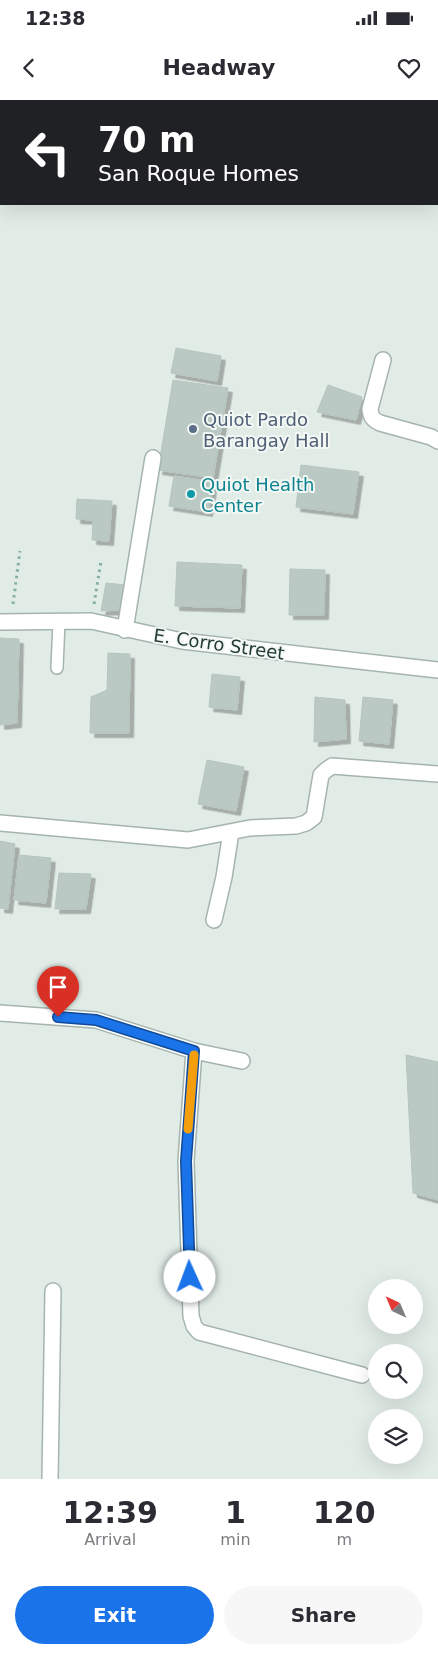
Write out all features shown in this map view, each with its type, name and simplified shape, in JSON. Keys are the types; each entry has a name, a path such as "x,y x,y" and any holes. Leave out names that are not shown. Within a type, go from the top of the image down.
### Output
{"street":[{"path":"383,360 372,399 371,416 373,420 431,437 438,441"},
{"path":"124,630 154,458"},
{"name":"E. Corro Street","path":"5,622 91,622 182,641 438,670"},
{"path":"0,823 188,840 250,828 296,826 306,823 314,817 321,775 332,766 438,774"},
{"path":"214,920 224,877 231,832"},
{"path":"0,1013 96,1020 194,1051 242,1061"},
{"path":"194,1051 186,1161 192,1316 194,1326 199,1332 362,1375"},
{"path":"50,1479 52,1291"}],"lane":[{"path":"57,668 58,622"}],"path":[{"path":"5,622 20,551"},
{"path":"91,622 101,562"}],"building":[{"path":"176,348 221,356 217,381 171,373"},
{"name":"Quiot Pardo Barangay Hall","path":"173,380 228,388 213,478 158,470"},
{"path":"328,385 362,397 356,420 317,412"},
{"path":"301,465 359,472 353,514 296,507"},
{"name":"Quiot Health Center","path":"174,476 213,482 208,512 169,506"},
{"path":"77,499 112,501 109,541 92,540 93,520 76,519"},
{"path":"177,562 242,565 240,608 175,606"},
{"path":"290,569 325,570 324,615 289,615"},
{"path":"106,583 126,585 121,610 101,611"},
{"path":"0,638 19,639 17,723 0,725"},
{"path":"108,653 130,654 129,733 90,733 91,697 107,690"},
{"path":"212,674 240,677 237,710 209,707"},
{"path":"315,697 345,700 346,739 314,742"},
{"path":"363,697 393,700 389,744 359,741"},
{"path":"207,760 244,767 236,811 198,804"},
{"path":"0,841 15,844 8,909 0,908"},
{"path":"19,855 51,858 46,903 14,900"},
{"path":"59,873 91,874 86,909 55,909"},
{"path":"406,1055 438,1062 438,1200 413,1193"}],"slow traffic":[{"path":"188,1129 194,1055"}],"place":[{"name":"Quiot Pardo Barangay Hall","path":"193,429"},
{"name":"Quiot Health Center","path":"191,494"}],"route":[{"path":"58,1017 96,1020 194,1051 186,1161 190,1277"}]}
